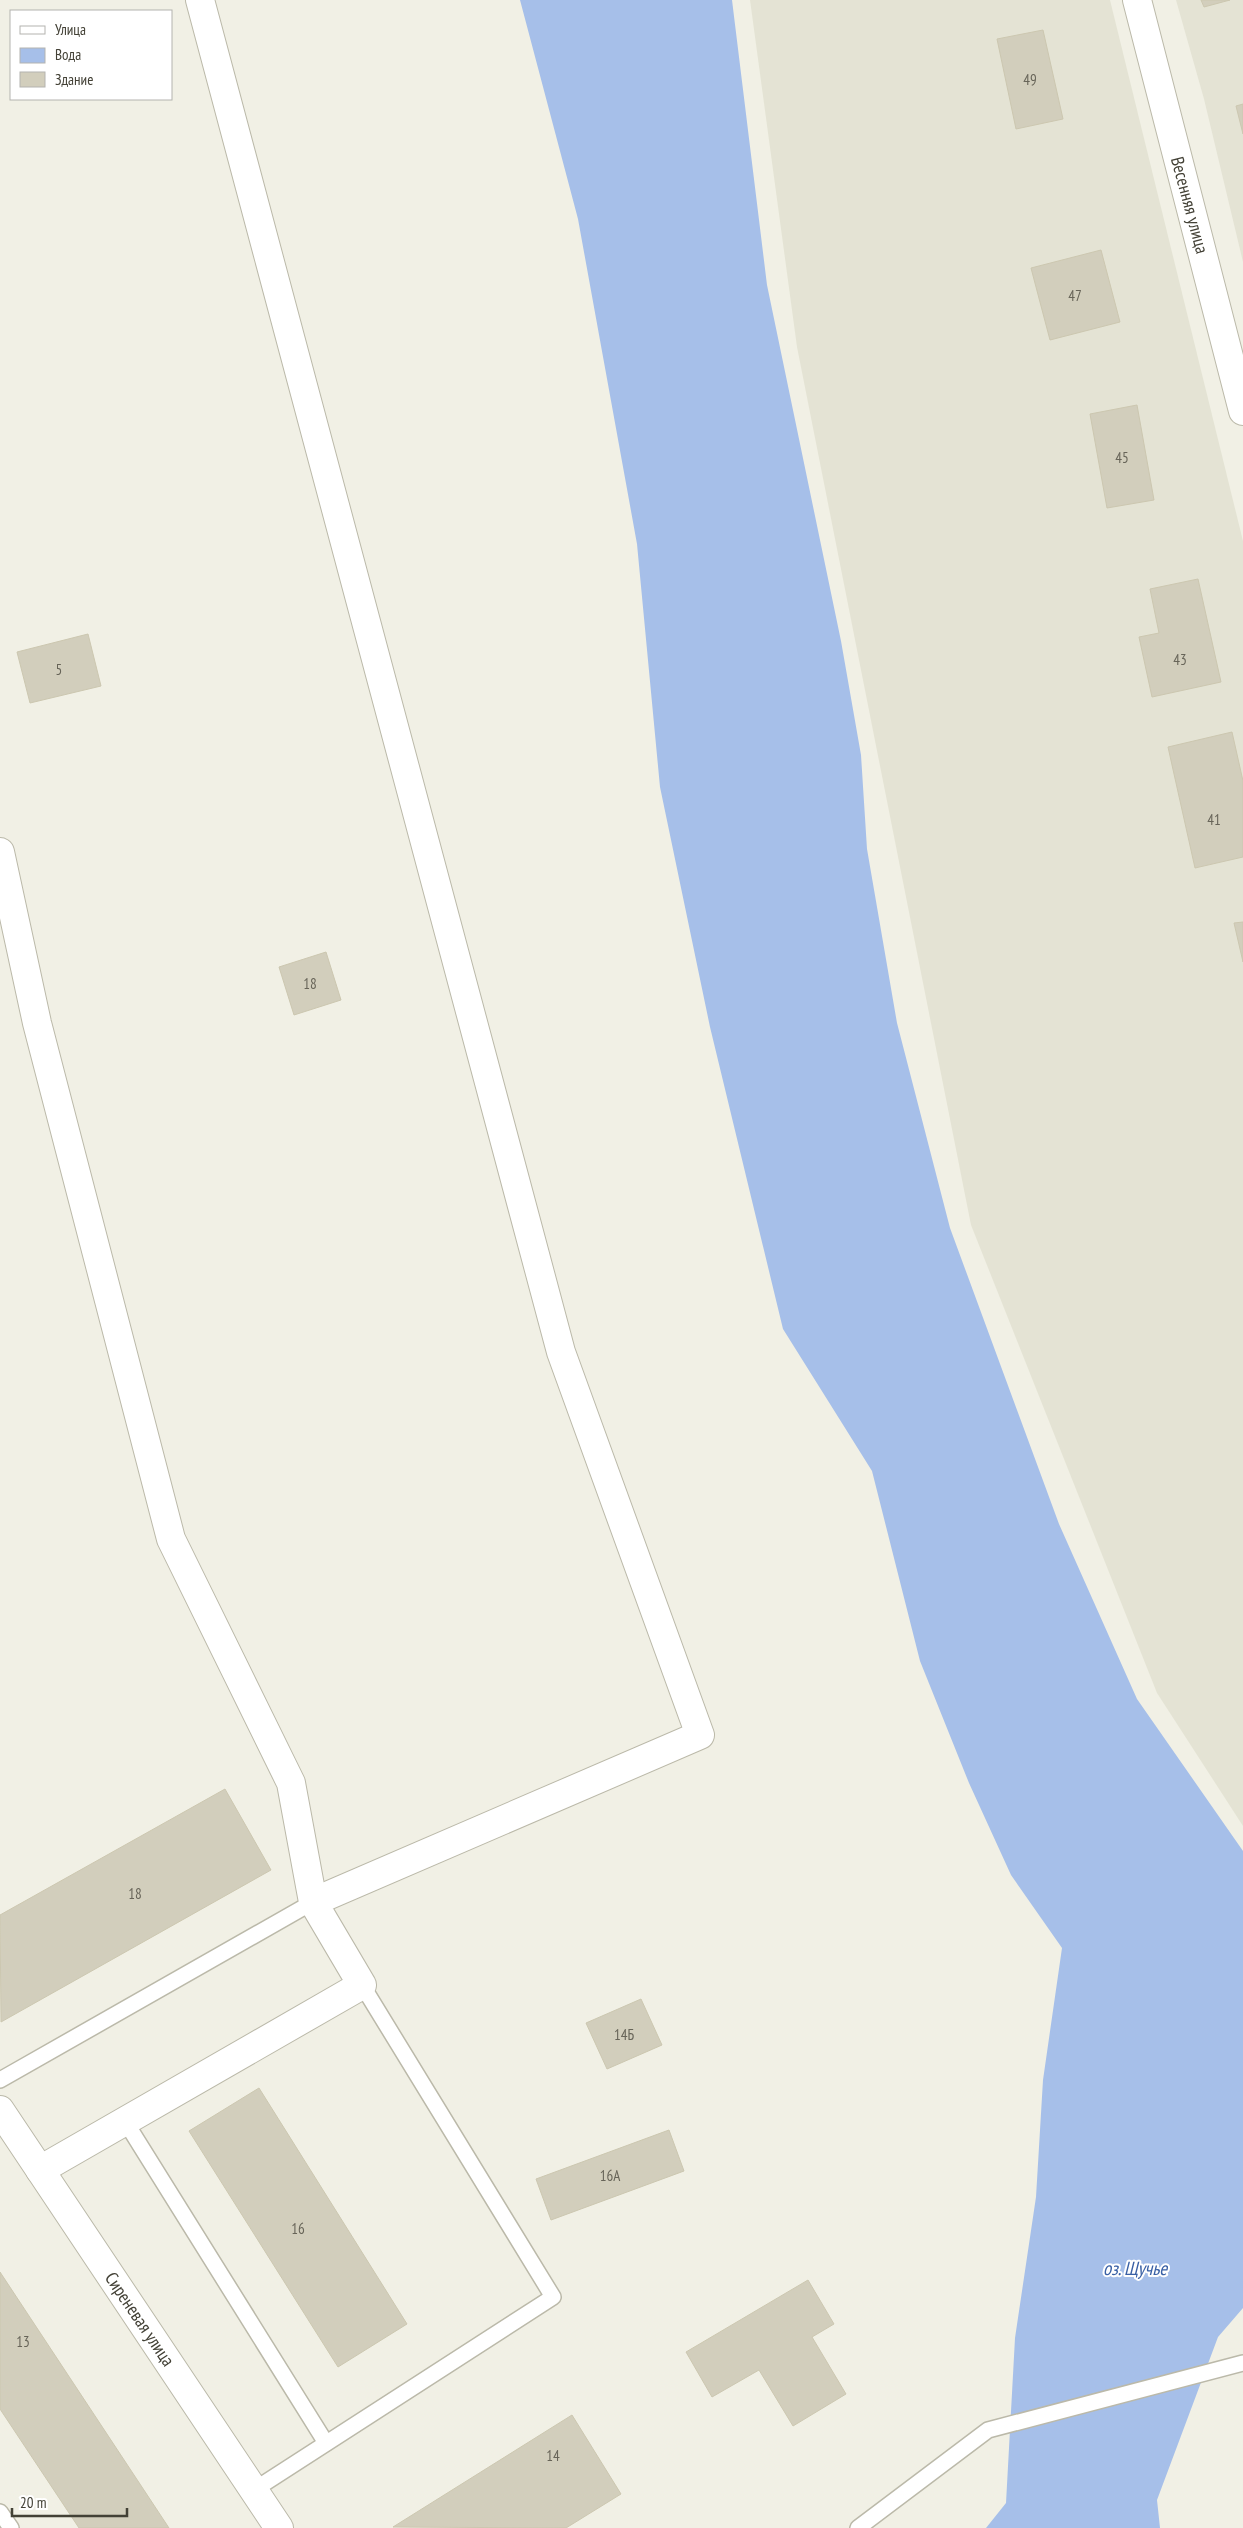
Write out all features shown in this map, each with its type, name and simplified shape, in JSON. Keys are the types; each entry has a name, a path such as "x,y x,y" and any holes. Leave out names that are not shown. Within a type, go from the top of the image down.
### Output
{"street":[{"path":"200,0 561,1352 700,1735 313,1902"},
{"name":"Весенняя улица","path":"1137,0 1243,411"},
{"path":"0,852 40,1033 170,1540 291,1783 313,1902 362,1984 40,2170"},
{"name":"Сиреневая улица","path":"0,2110 279,2528"}],"lane":[{"path":"0,2080 313,1902"},
{"path":"254,2490 553,2297 362,1984"},
{"path":"125,2121 326,2443"},
{"path":"858,2528 988,2430 1243,2363"},
{"path":"0,2512 11,2528"}],"shaded area":[{"path":"750,0 1110,0 1243,541 1243,1826 1157,1693 971,1225 797,347"},
{"path":"1176,0 1243,0 1243,262 1204,99"}],"water":[{"name":"оз. Щучье","path":"520,0 732,0 767,285 841,641 861,755 867,849 897,1023 950,1228 1059,1524 1137,1699 1243,1851 1243,2308 1218,2337 1157,2500 1160,2528 986,2528 1006,2503 1015,2338 1036,2197 1043,2080 1062,1948 1011,1875 969,1783 920,1661 872,1471 783,1329 710,1027 660,787 637,544 578,219"}],"building":[{"path":"1201,0 1230,0 1204,7"},
{"path":"1043,30 1063,119 1016,129 997,39"},
{"path":"1243,104 1243,134 1236,106"},
{"path":"1101,250 1120,322 1050,340 1031,268"},
{"path":"1137,405 1154,500 1107,508 1090,414"},
{"path":"1198,579 1221,682 1152,697 1139,637 1159,633 1150,589"},
{"path":"88,634 101,686 30,703 17,652"},
{"path":"1232,732 1243,781 1243,857 1195,868 1168,747"},
{"path":"1243,922 1243,962 1234,923"},
{"path":"326,952 341,1000 294,1015 279,967"},
{"path":"225,1789 271,1870 1,2022 0,1915"},
{"path":"641,1999 662,2045 607,2069 586,2023"},
{"path":"259,2088 407,2324 338,2367 189,2131"},
{"path":"669,2130 684,2171 551,2220 536,2179"},
{"path":"0,2272 169,2528 79,2528 0,2409"},
{"path":"808,2280 834,2324 812,2337 846,2394 793,2426 759,2370 712,2397 686,2352"},
{"path":"572,2415 621,2494 566,2528 393,2527"}]}
